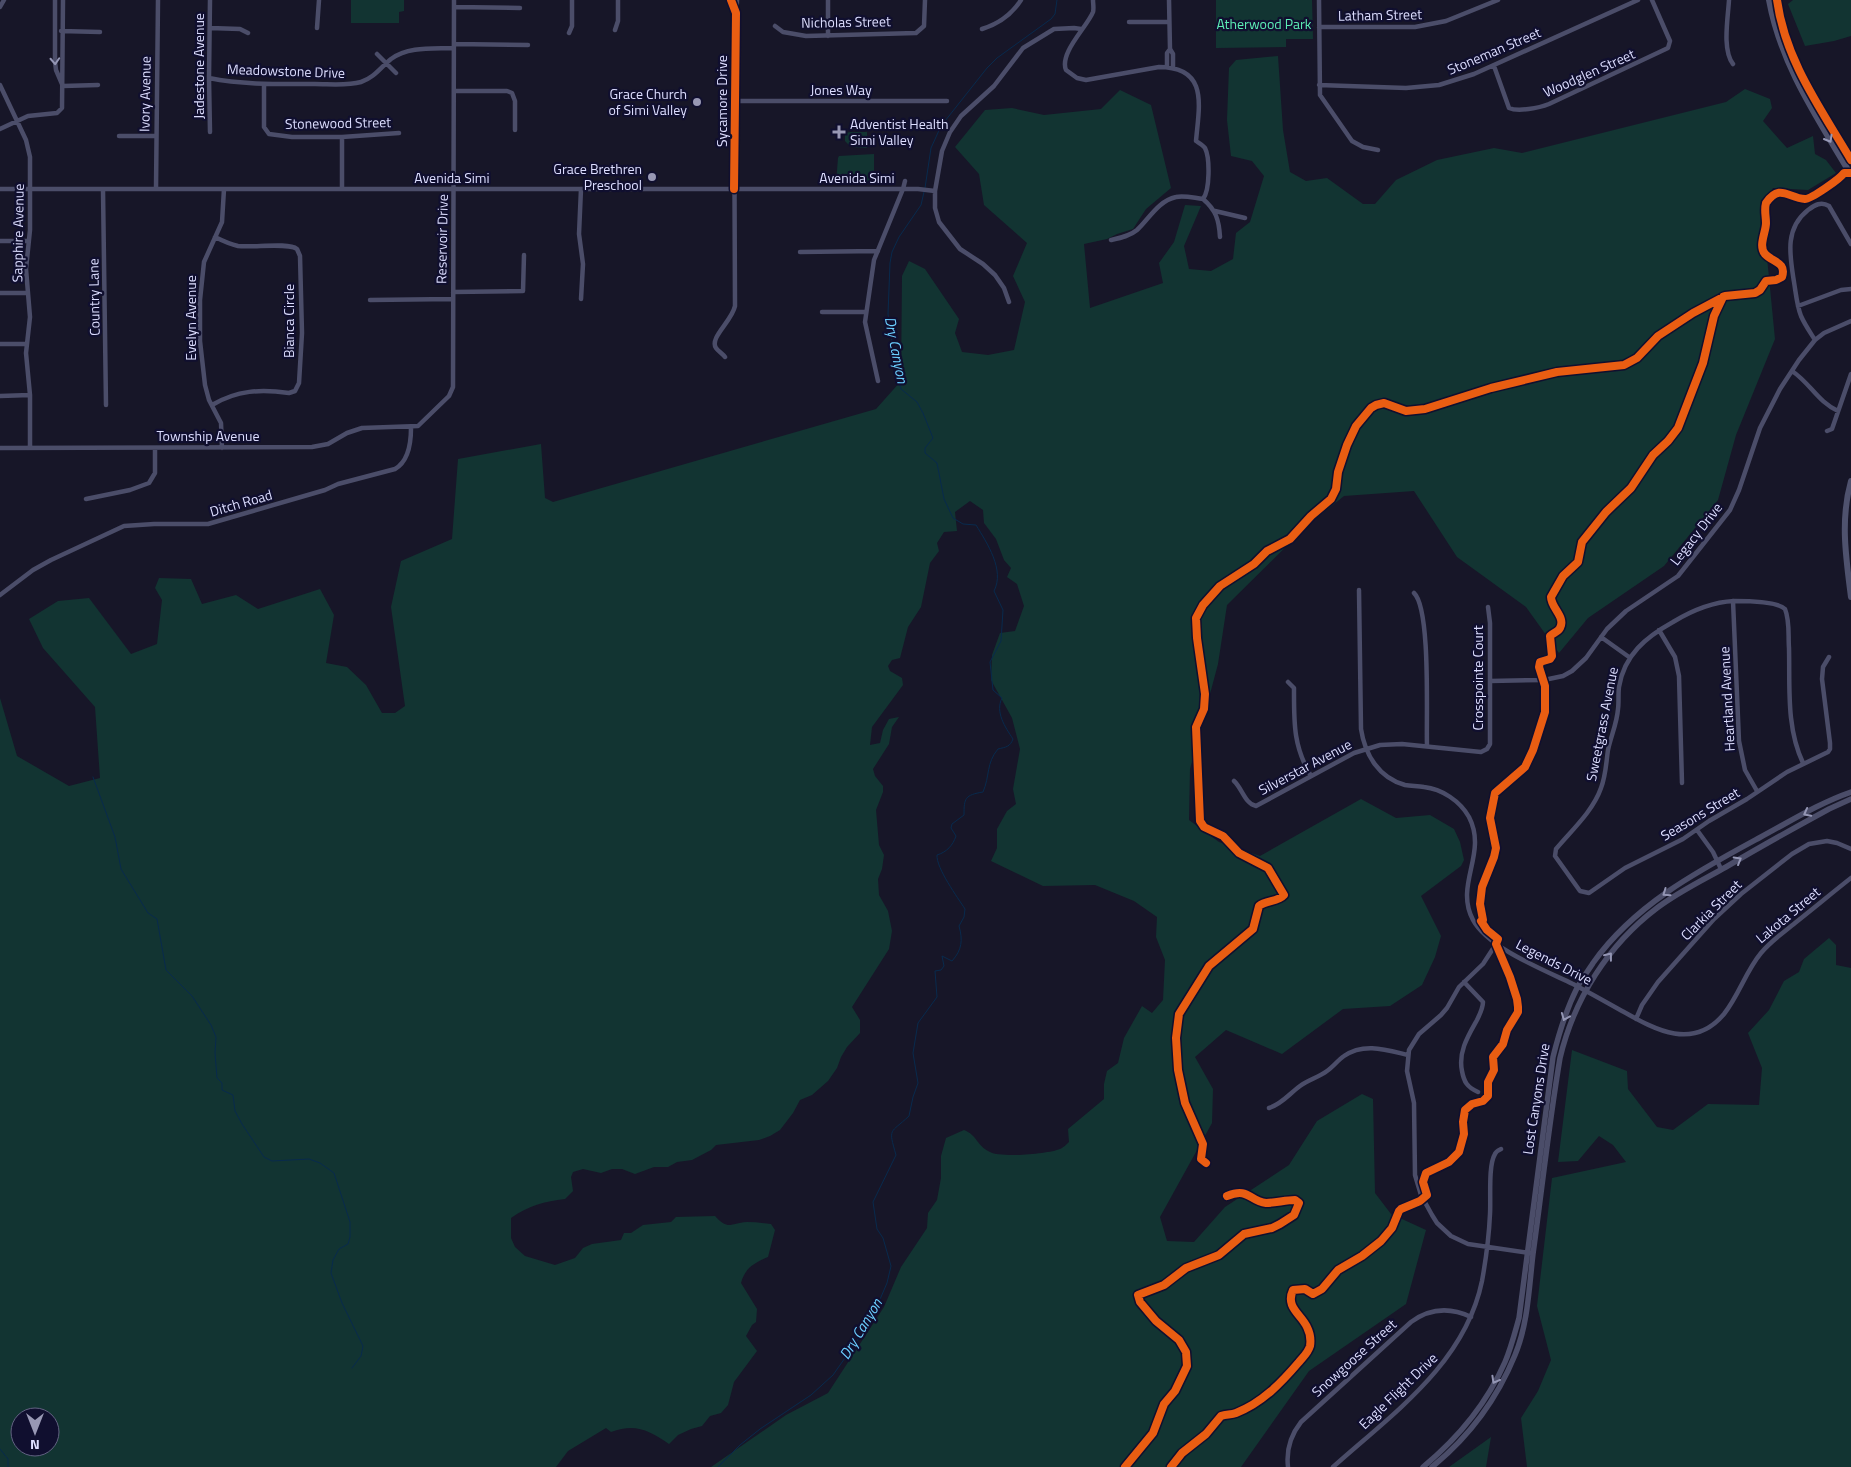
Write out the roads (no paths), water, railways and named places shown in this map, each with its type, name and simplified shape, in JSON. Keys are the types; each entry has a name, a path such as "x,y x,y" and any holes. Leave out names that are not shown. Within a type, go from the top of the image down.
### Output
{"main road":[{"path":"1770,0 1776,29 1789,66 1851,173"},
{"path":"1776,0 1788,44 1797,68 1851,160"},
{"path":"1851,482 1846,506 1845,528 1851,597"}],"street":[{"path":"0,7 4,0"},
{"path":"55,0 56,70 63,86"},
{"path":"0,129 37,114 60,111 63,104 63,0"},
{"name":"Ivory Avenue","path":"156,189 158,0"},
{"name":"Jadestone Avenue","path":"210,0 210,132"},
{"path":"317,28 319,0"},
{"name":"Reservoir Drive","path":"411,428 421,425 449,396 452,390 454,0"},
{"path":"569,33 572,26 572,0"},
{"path":"615,30 618,21 618,0"},
{"name":"Sycamore Drive","path":"731,0 736,13"},
{"name":"Sycamore Drive","path":"725,357 716,348 715,341 716,336 728,322 735,306 734,101 737,0"},
{"path":"828,0 828,36"},
{"name":"Nicholas Street","path":"775,26 783,32 828,36 918,32 925,24 925,0"},
{"path":"982,29 994,26 1014,10 1021,0"},
{"path":"1094,0 1093,12 1070,48 1064,63 1066,70 1077,78 1086,80 1166,67 1185,73 1193,79 1198,88 1200,101 1196,141 1204,146 1209,176 1208,188 1203,198"},
{"path":"1169,0 1172,68"},
{"path":"1318,0 1322,100 1348,137 1357,144 1378,150"},
{"name":"Latham Street","path":"1319,27 1415,27 1446,21 1498,0"},
{"name":"Stoneman Street","path":"1320,85 1428,88 1461,79 1494,66 1638,0"},
{"name":"Woodglen Street","path":"1494,66 1509,108 1516,110 1544,106 1668,48 1670,41 1652,0"},
{"path":"1729,0 1727,50 1733,64"},
{"path":"454,7 520,8"},
{"path":"1129,22 1169,22"},
{"path":"210,28 240,29 248,33"},
{"path":"1008,302 1004,288 995,275 983,264 960,249 942,229 935,208 934,191 939,160 950,132 961,116 998,82 1018,53 1054,29 1074,28 1081,30"},
{"path":"55,31 100,32"},
{"name":"Meadowstone Drive","path":"209,78 237,83 354,84 372,77 386,63 398,55 411,50 454,46 528,45"},
{"path":"1166,67 1167,53 1170,49"},
{"path":"377,54 396,73"},
{"name":"Stonewood Street","path":"264,84 264,127 269,134 292,137 342,137 399,133"},
{"name":"Sapphire Avenue","path":"0,85 28,147 30,189 29,241 26,269 30,317 26,364 30,396 30,448"},
{"path":"63,86 98,85"},
{"path":"454,91 507,91 512,93 515,102 515,130"},
{"name":"Jones Way","path":"734,101 947,101"},
{"path":"120,136 156,136"},
{"path":"342,137 342,189"},
{"path":"878,381 865,322 866,312 874,260 904,190 905,181"},
{"name":"Avenida Simi","path":"0,189 734,189 934,191"},
{"path":"581,189 579,234 583,264 581,299"},
{"name":"Country Lane","path":"103,190 106,405"},
{"name":"Evelyn Avenue","path":"222,448 220,423 206,392 203,372 200,341 200,300 204,262 223,216 224,190"},
{"path":"1111,240 1136,232 1154,210 1167,200 1181,196 1203,198 1214,210 1219,224 1220,236"},
{"path":"1815,340 1804,322 1798,306 1790,248 1792,232 1796,224 1808,211 1817,204 1826,204 1843,228 1851,244"},
{"path":"1214,210 1245,218"},
{"name":"Bianca Circle","path":"212,405 226,396 238,393 289,393 295,390 299,383 302,333 300,256 297,249 288,245 238,246 226,243 215,237"},
{"path":"0,241 29,241"},
{"path":"800,252 878,251"},
{"path":"453,292 523,291 524,255"},
{"path":"1798,306 1834,292 1851,289"},
{"path":"0,292 28,293"},
{"path":"370,300 453,299"},
{"path":"822,312 866,312"},
{"name":"Legacy Drive","path":"1490,681 1544,680 1563,676 1579,665 1601,636 1638,601 1678,576 1730,510 1739,490 1760,428 1776,395 1792,371 1815,340 1833,328 1851,320"},
{"path":"0,344 27,344"},
{"path":"1792,371 1807,383 1824,404 1838,411"},
{"path":"1827,431 1832,429 1851,374"},
{"path":"0,396 30,396"},
{"name":"Township Avenue","path":"0,448 312,447 328,444 347,433 362,428 411,428"},
{"name":"Ditch Road","path":"0,596 33,570 124,526 208,524 325,490 338,484 395,469 400,466 406,457 411,439 411,428"},
{"path":"86,499 130,490 149,483 155,474 155,448"},
{"path":"1359,590 1361,729 1366,748"},
{"path":"1414,594 1418,597 1424,623 1427,746"},
{"path":"1601,636 1629,658 1638,647 1659,630 1679,618 1710,605 1733,601 1780,605 1787,612 1790,711 1796,745 1803,763"},
{"name":"Heartland Avenue","path":"1733,601 1739,741 1745,770 1757,792"},
{"name":"Crosspointe Court","path":"1488,607 1490,623 1490,744 1488,749"},
{"path":"1659,630 1674,657 1679,676 1682,783"},
{"name":"Seasons Street","path":"1580,892 1585,894 1593,892 1625,868 1697,830 1803,763 1828,752 1830,743 1822,679 1823,667 1829,657"},
{"name":"Sweetgrass Avenue","path":"1580,892 1556,860 1555,852 1594,803 1602,786 1608,749 1619,709 1621,678 1629,658"},
{"path":"1288,682 1294,688 1294,731 1296,742 1304,764 1311,776"},
{"name":"Silverstar Avenue","path":"1234,781 1252,806 1260,805 1366,748 1391,744 1480,752 1488,749"},
{"name":"Legends Drive","path":"1366,748 1375,765 1388,777 1405,785 1425,787 1445,794 1462,807 1468,816 1473,826 1476,847 1466,888 1469,908 1477,927 1496,944 1636,1019 1658,1030 1670,1034 1684,1035"},
{"name":"Lost Canyons Drive","path":"1432,1467 1470,1430 1486,1410 1516,1353 1522,1329 1553,1057 1561,1027 1577,987 1608,942 1639,913 1672,889 1717,861 1824,804 1851,792"},
{"name":"Lost Canyons Drive","path":"1423,1467 1448,1445 1468,1423 1483,1401 1505,1361 1520,1318 1564,1038 1576,1008 1596,973 1624,936 1640,921 1676,895 1829,809 1851,799"},
{"path":"1697,830 1721,869"},
{"name":"Clarkia Street","path":"1636,1019 1642,1005 1658,982 1727,906 1756,882 1800,848 1809,844 1828,841 1851,849"},
{"name":"Lakota Street","path":"1684,1035 1702,1030 1717,1021 1729,1007 1756,959 1767,946 1851,878"},
{"path":"1496,944 1484,964 1464,982 1441,1015 1419,1034 1413,1042 1408,1055 1407,1071 1414,1102 1414,1175 1421,1195 1437,1223 1451,1236 1468,1244 1530,1253"},
{"path":"1464,982 1483,1002 1482,1008 1464,1045 1461,1061 1466,1085 1468,1088 1478,1092"},
{"path":"1269,1108 1278,1105 1301,1085 1327,1071 1339,1060 1355,1050 1377,1048 1408,1055"},
{"name":"Eagle Flight Drive","path":"1333,1467 1437,1372 1456,1346 1471,1317 1481,1282 1487,1247 1492,1169 1495,1154 1501,1148"},
{"name":"Snowgoose Street","path":"1288,1467 1290,1439 1301,1422 1411,1322 1426,1313 1445,1310 1463,1313 1471,1317"}],"waterway":[{"name":"Dry Canyon","path":"925,188 931,148 941,126 997,58 1051,19 1055,14 1057,0"},
{"name":"Dry Canyon","path":"718,1467 740,1445 760,1429 811,1395 833,1375 875,1311 887,1283 891,1266 883,1238 877,1229 873,1202 896,1155 892,1132 909,1116 918,1083 913,1053 918,1023 937,997 935,971 941,970 944,966 942,956 952,961 960,949 961,936 959,926 964,917 965,909 944,875 937,855 947,850 953,842 956,836 951,828 952,824 964,815 964,805 967,798 972,794 983,792 994,754 998,749 1009,745 1013,739 1000,714 1002,698 993,690 990,662 1001,641 1003,610 994,591 997,583 996,566 985,540 976,525 963,524 953,518 944,499 937,463 925,453 925,448 933,438 917,402 901,389 897,376 888,314 890,263 892,252 899,237 921,205 924,192"},
{"path":"93,777 115,837 121,869 148,913 157,919 166,970 192,996 211,1025 216,1037 217,1078 222,1083 222,1090 233,1095 235,1111 242,1124 264,1157 272,1161 309,1159 320,1163 334,1173 350,1222 350,1237 348,1244 339,1249 333,1260 331,1273 342,1303 363,1346 361,1356 352,1368"},
{"path":"0,1449 8,1459 8,1467"}],"place":[{"name":"Grace Church of Simi Valley","path":"697,102"},
{"name":"Adventist Health Simi Valley","path":"839,132"},
{"name":"Grace Brethren Preschool","path":"652,177"}],"park label":[{"name":"Atherwood Park","path":"1264,24"}]}
